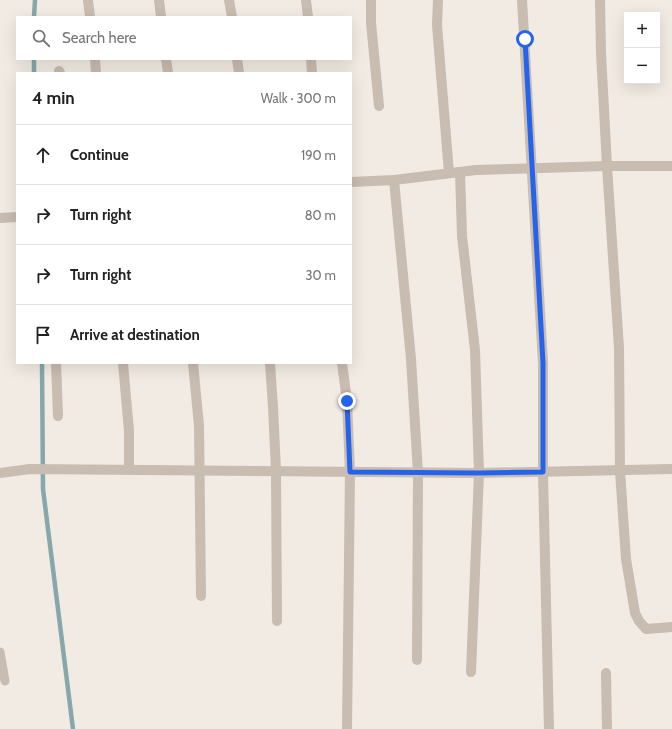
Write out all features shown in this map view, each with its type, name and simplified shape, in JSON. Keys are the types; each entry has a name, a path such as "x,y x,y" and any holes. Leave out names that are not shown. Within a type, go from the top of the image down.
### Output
{"street":[{"path":"88,0 90,16"},
{"path":"159,0 161,16"},
{"path":"229,0 232,16"},
{"path":"306,0 308,16"},
{"path":"371,0 371,23 379,106"},
{"path":"438,0 438,25 449,173"},
{"path":"522,0 533,168 543,363 543,472 549,729"},
{"path":"600,0 601,53 607,166 619,348 620,471 626,558 636,613 639,621 646,629 672,627"},
{"path":"95,60 96,72"},
{"path":"166,60 168,72"},
{"path":"237,60 239,72"},
{"path":"311,60 312,72"},
{"path":"352,182 394,180 476,170 607,166 672,166"},
{"path":"460,172 462,236 476,350 479,473 470,672"},
{"path":"394,180 411,359 418,473 417,660"},
{"path":"0,218 16,217"},
{"path":"56,364 58,416"},
{"path":"123,364 129,431 129,470"},
{"path":"193,364 199,426 202,596"},
{"path":"270,364 276,471 277,621"},
{"path":"342,364 347,401 350,472 347,729"},
{"path":"0,473 30,469 479,473 672,469"},
{"path":"606,673 607,729"}],"lane":[{"path":"0,652 5,681"}],"waterway":[{"path":"34,16 35,0"},
{"path":"34,60 34,72"},
{"path":"42,364 43,489 73,729"}],"route":[{"path":"347,401 350,472 543,472 543,363 525,39"}]}
